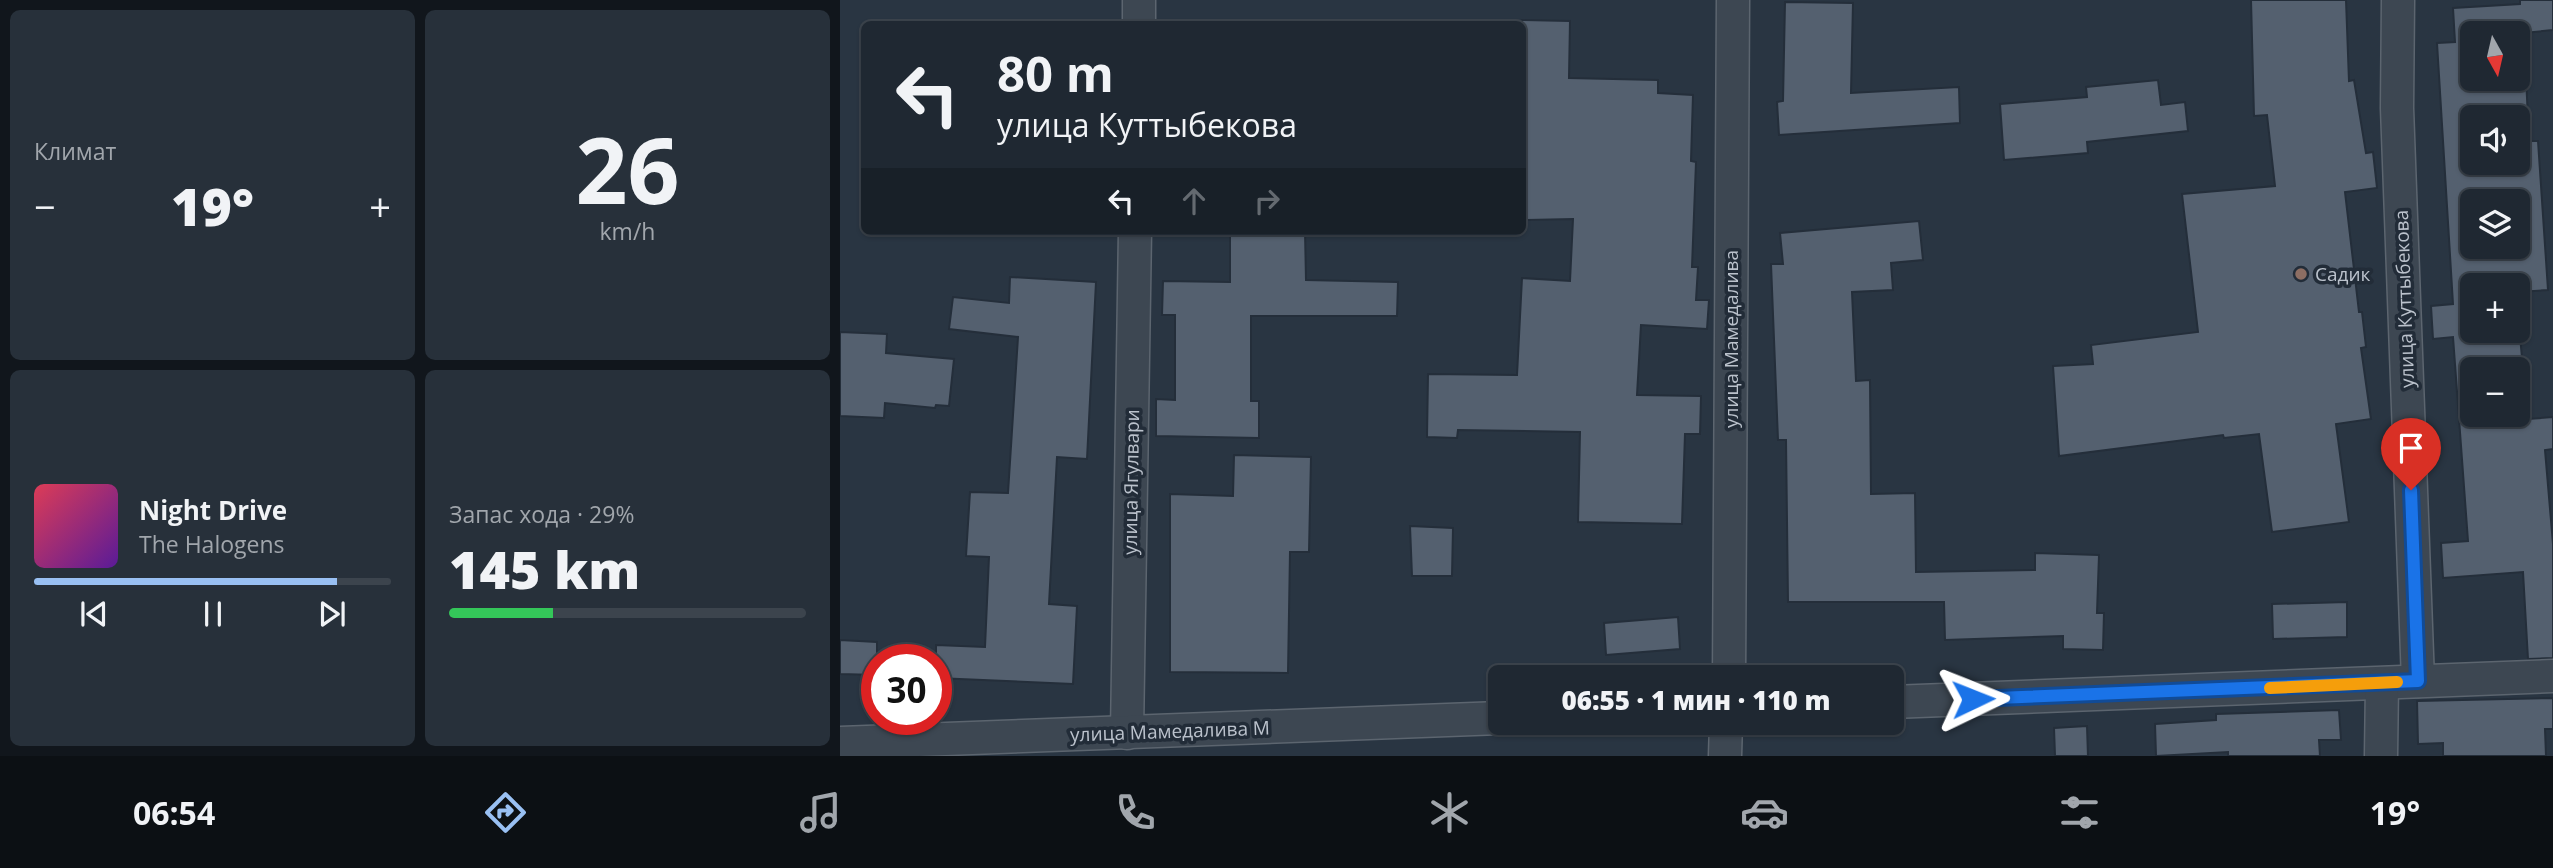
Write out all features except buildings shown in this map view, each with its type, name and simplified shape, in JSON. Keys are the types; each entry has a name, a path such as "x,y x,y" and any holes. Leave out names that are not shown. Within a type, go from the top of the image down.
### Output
{"street":[{"path":"1139,0 1139,21"},
{"name":"улица Мамедалива","path":"1729,665 1733,0"},
{"name":"улица Куттыбекова","path":"2398,0 2397,108 2418,681"},
{"name":"улица Ягулвари","path":"1127,733 1135,235"},
{"path":"1904,702 2553,676"},
{"path":"2381,756 2382,684"},
{"name":"улица Мамедалива М","path":"840,743 1081,746 1127,733 1488,718"},
{"path":"1725,756 1726,735"}],"slow traffic":[{"path":"2270,688 2397,682"}],"place":[{"name":"Садик","path":"2301,274"}],"route":[{"path":"1973,699 2418,681 2411,490"}]}
